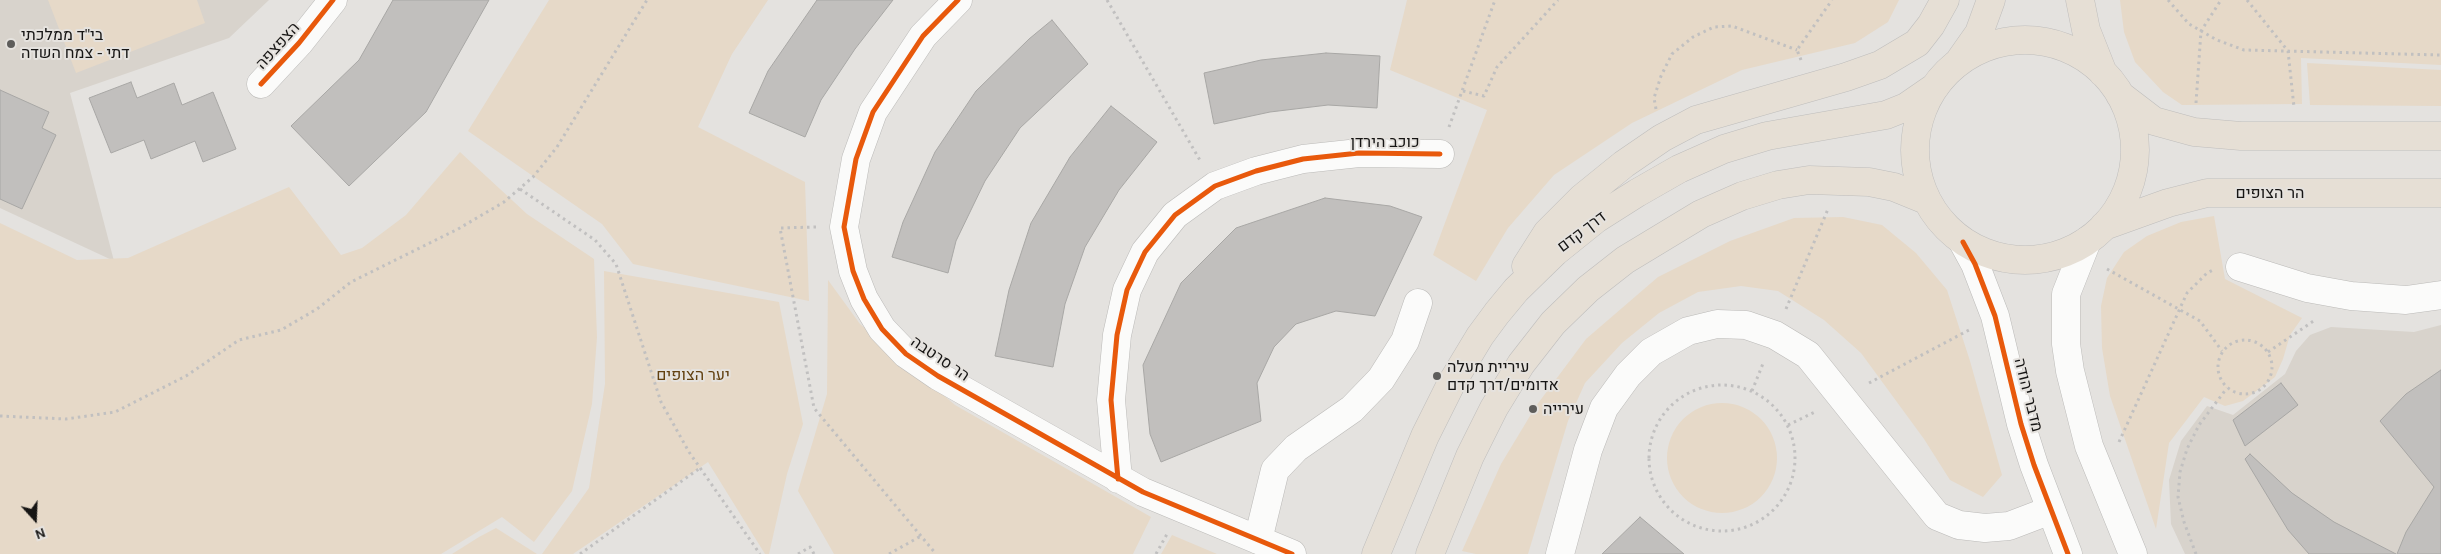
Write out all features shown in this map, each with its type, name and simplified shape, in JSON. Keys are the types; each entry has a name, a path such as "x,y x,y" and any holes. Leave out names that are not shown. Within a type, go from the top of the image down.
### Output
{"main road":[{"path":"1497,313 1547,233 1582,198 1662,138 1696,120 1810,87 1880,64 1917,43 1931,25 1945,0"},
{"path":"1935,87 1959,62 1979,33 1991,0"},
{"path":"2080,0 2086,30 2103,73"},
{"path":"1959,62 1988,47 2004,43 2046,42 2073,51 2103,73 2120,95 2128,110 2135,144 2133,173 2125,197 2113,217 2091,240"},
{"name":"הר הצופים","path":"1935,87 1919,120 1915,137 1918,178 1926,200 1940,221 1963,242 1984,253 2002,258 2036,260 2073,249 2168,203 2207,193 2441,193"},
{"name":"דרך קדם","path":"1376,554 1425,436 1450,384 1497,313 1516,290 1555,252 1582,230 1637,193 1679,170 1724,149 1767,136 1886,115 1906,107 1935,87"},
{"path":"2120,95 2154,121 2194,132 2241,136 2441,136"},
{"path":"1430,554 1470,456 1494,408 1521,364 1553,323 1588,289 1625,260 1663,235 1702,214 1742,196 1794,182 1840,180 1869,182 1894,187 1926,200"}],"street":[{"name":"הצפצפה","path":"261,84 299,43 333,0"},
{"name":"הר סרטבה","path":"958,0 923,36 873,112 856,159 844,227 854,272 864,299 882,329 906,354 938,376 1118,479 1181,510 1292,554"},
{"name":"כוכב הירדן","path":"1118,479 1111,400 1117,335 1127,290 1145,252 1175,215 1215,186 1256,171 1303,159 1359,153 1440,154"},
{"path":"2091,240 2066,294 2066,344 2078,409 2100,476 2133,554"},
{"name":"מדבר יהודה","path":"1963,242 1975,264 1995,316 2021,424 2068,554"},
{"path":"2240,266 2307,288 2351,296 2406,300 2441,295"},
{"path":"1258,540 1275,470 1296,448 1352,408 1380,379 1405,341 1418,302"},
{"path":"1560,554 1588,450 1604,408 1628,375 1652,352 1688,331 1717,324 1746,324 1775,335 1808,355 1937,516 1959,525 1985,528 2009,526 2051,510"}],"path":[{"path":"0,416 66,419 115,412 186,376 238,340 281,330 317,309 351,282 458,229 504,202 534,177 557,147 647,0"},
{"path":"1107,0 1215,186"},
{"path":"1440,154 1495,0"},
{"path":"1463,90 1484,96 1497,67 1558,0"},
{"path":"1797,50 1832,0"},
{"path":"2168,0 2189,24 2217,40 2244,50 2441,55"},
{"path":"2194,132 2201,31 2221,0"},
{"path":"2247,0 2288,51 2298,136"},
{"path":"1662,138 1654,98 1661,76 1672,54 1693,37 1714,27 1732,26 1797,50"},
{"path":"1797,50 1810,87"},
{"path":"1752,391 1840,180"},
{"path":"520,189 595,240 616,264 661,402 700,468 760,554"},
{"path":"844,227 780,228 814,408 936,554"},
{"path":"2091,240 2180,309 2200,321 2222,351"},
{"path":"2100,476 2131,420 2187,293 2207,273 2222,266 2240,266"},
{"path":"1788,426 1995,316"},
{"path":"2268,352 2318,319"},
{"path":"2243,339 2253,340 2268,352 2273,367 2271,376 2262,388 2254,393 2244,394 2227,388 2221,380 2217,369 2222,351 2229,344 2243,339"},
{"path":"1727,385 1752,391 1773,405 1788,426 1796,452 1794,477 1783,500 1765,518 1742,529 1705,530 1682,520 1663,502 1652,480 1649,454 1652,438 1663,415 1682,397 1705,387 1727,385"},
{"path":"2196,554 2184,522 2178,497 2180,472 2187,449 2199,425 2227,388"},
{"path":"580,554 700,468"},
{"path":"889,554 921,536"},
{"path":"798,554 810,547 814,554"}],"shaded area":[{"path":"0,0 269,0 229,38 70,93 114,261 0,208"},
{"path":"2441,325 2441,554 2185,554 2171,524 2169,480 2181,441 2207,406 2233,415 2285,374 2296,351 2310,335 2331,327 2414,332"}],"green space":[{"path":"48,0 197,0 205,23 76,73"},
{"path":"549,0 768,0 732,54 698,127 805,182 809,301 633,264 602,224 468,131"},
{"path":"1407,0 1899,0 1888,22 1855,43 1742,70 1632,123 1554,175 1508,228 1476,281 1433,255 1487,110 1390,70"},
{"path":"2120,0 2441,0 2441,65 2301,58 2302,104 2182,105 2163,92 2135,62 2124,32"},
{"path":"2307,63 2441,70 2441,106 2310,105"},
{"path":"460,152 527,214 594,259 597,337 592,404 572,491 534,542 502,517 441,554 0,554 0,223 77,260 128,258 289,187 341,255 362,248 406,215"},
{"path":"2214,216 2225,279 2302,318 2290,335 2275,377 2243,401 2225,406 2204,397 2169,443 2156,529 2110,396 2102,348 2101,306 2107,278 2124,252 2147,236 2181,222"},
{"path":"1843,217 1882,225 1916,253 1947,290 1970,361 2002,475 1983,497 1950,480 1924,439 1861,353 1824,320 1778,291 1741,286 1698,292 1659,313 1622,343 1585,383 1568,421 1528,554 1476,554 1462,551 1501,464 1536,406 1586,339 1658,277 1730,241 1794,218"},
{"name":"יער הצופים","path":"604,271 779,302 803,424 787,474 769,554 765,554 708,462 573,554 542,554 589,488 605,384"},
{"path":"828,280 860,324 955,405 1151,517 1133,554 834,554 798,491 827,394"},
{"path":"1722,403 1743,407 1761,419 1773,437 1777,458 1773,479 1761,497 1743,509 1722,513 1701,509 1683,497 1671,479 1667,458 1671,437 1683,419 1701,407"},
{"path":"496,528 537,554 452,554 479,537"},
{"path":"1172,535 1217,554 1161,554"}],"building":[{"path":"393,0 489,0 426,112 349,186 291,126 359,60"},
{"path":"817,0 893,0 855,49 821,100 805,137 749,113 768,71"},
{"path":"1052,20 1088,64 1020,128 985,181 956,241 948,273 892,257 903,222 935,152 976,91 1029,39"},
{"path":"1326,53 1380,56 1377,108 1328,105 1270,112 1214,124 1204,73 1261,60"},
{"path":"131,82 137,98 174,83 182,105 213,92 236,149 203,162 195,141 151,159 144,140 111,153 89,98"},
{"path":"0,90 49,112 42,128 56,135 22,209 0,199"},
{"path":"1111,106 1157,142 1119,190 1085,247 1065,304 1053,367 995,356 1009,290 1031,223 1070,157"},
{"path":"1325,198 1390,206 1422,217 1375,316 1336,311 1296,324 1274,347 1257,383 1261,421 1161,462 1150,434 1143,365 1181,283 1236,228"},
{"path":"2441,370 2441,554 2397,554 2406,532 2434,487 2380,421 2406,394"},
{"path":"2281,383 2298,405 2245,446 2233,420"},
{"path":"2250,454 2292,493 2334,522 2396,554 2309,554 2288,530 2245,459"},
{"path":"1640,517 1684,554 1602,554"}],"cycle path":[{"path":"261,84 299,43 333,0"},
{"path":"958,0 923,36 873,112 856,159 844,227 853,271 864,299 882,329 906,354 938,376 1143,492 1292,554"},
{"path":"1118,479 1111,400 1117,335 1127,290 1145,252 1175,215 1215,186 1256,171 1303,159 1359,153 1440,154"},
{"path":"1963,242 1975,264 1995,316 2021,424 2034,465 2068,554"}],"place":[{"name":"בי\"ד ממלכתי דתי - צמח השדה","path":"11,44"},
{"name":"עיריית מעלה אדומים/דרך קדם","path":"1437,376"},
{"name":"עירייה","path":"1533,409"}]}
